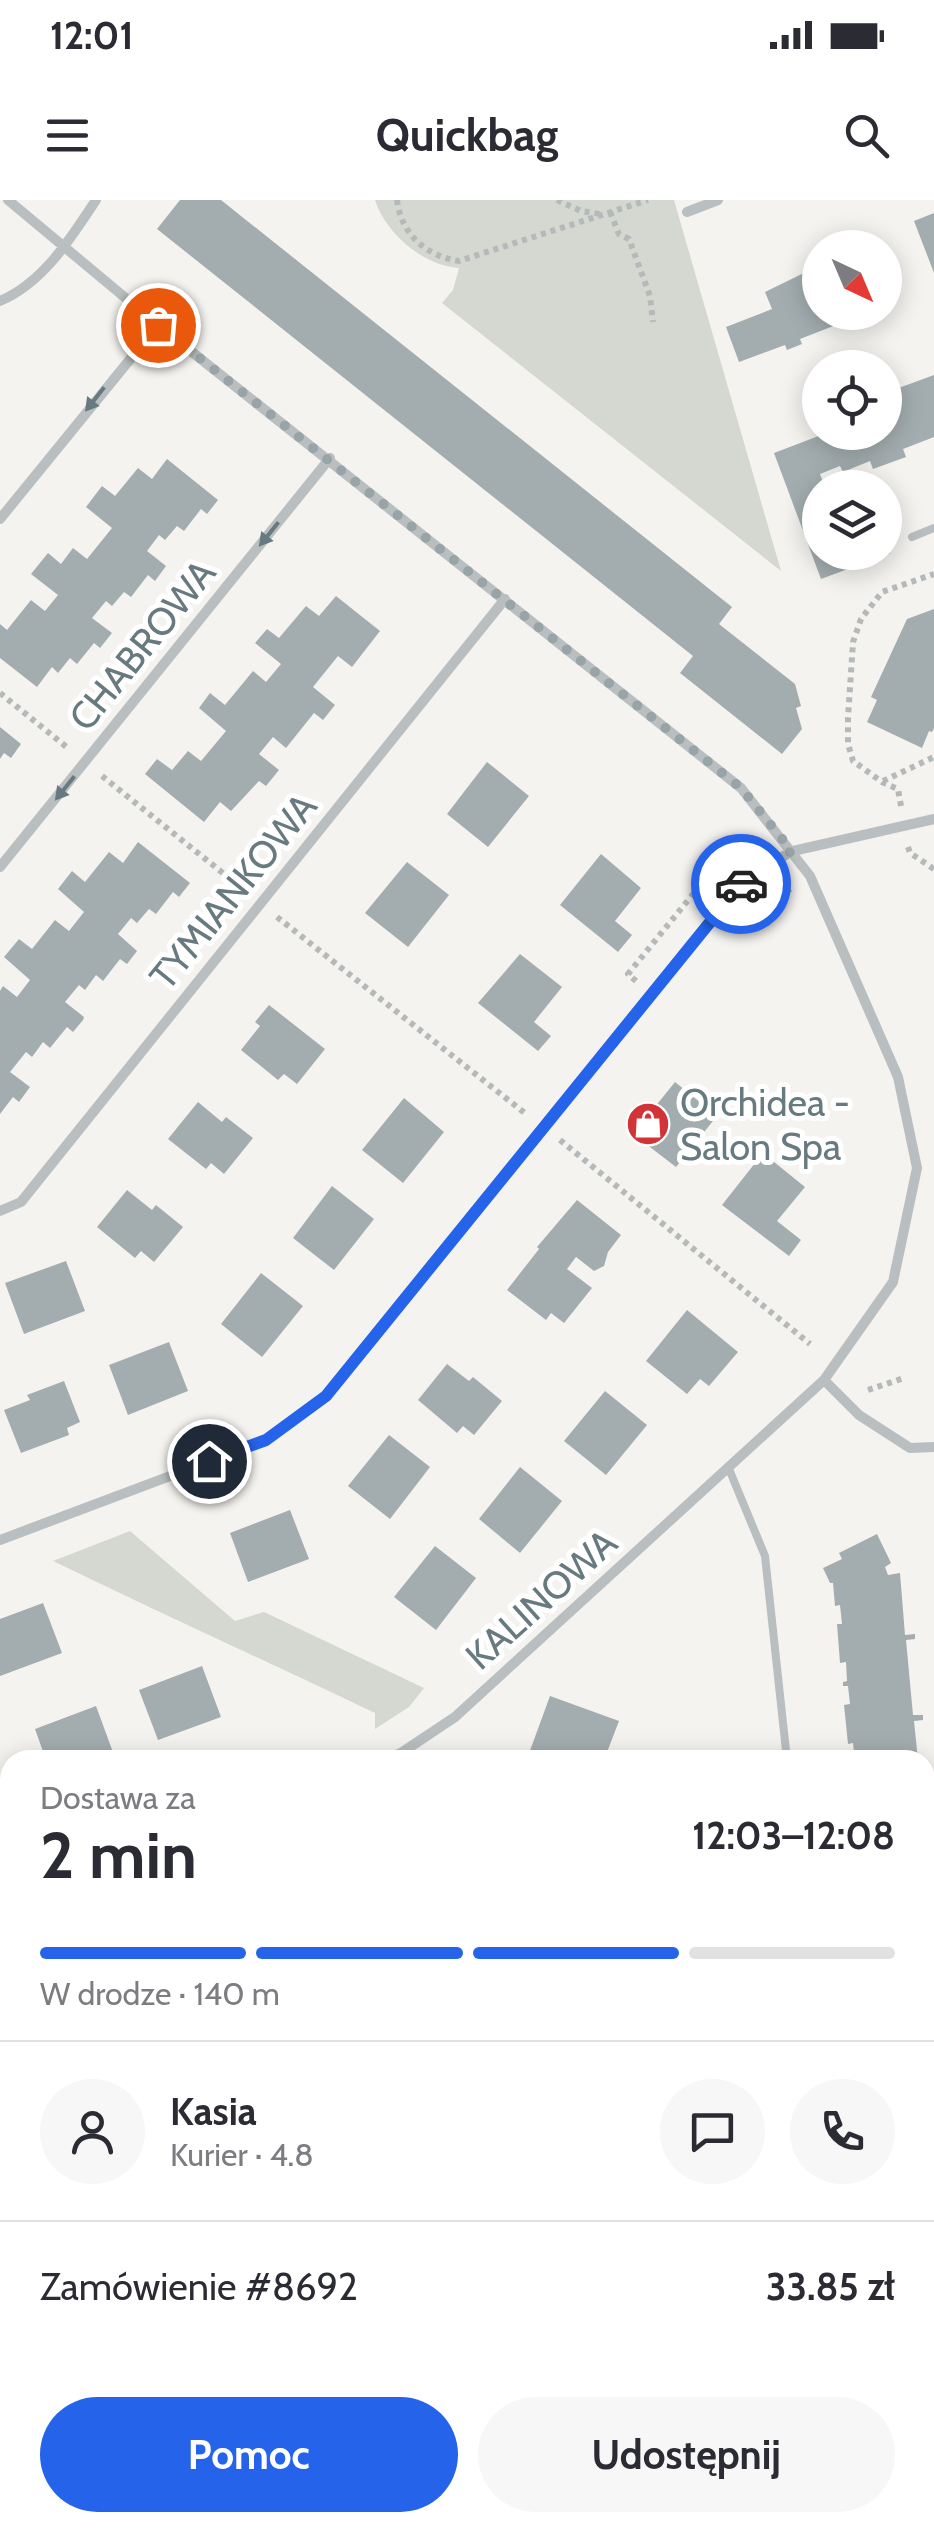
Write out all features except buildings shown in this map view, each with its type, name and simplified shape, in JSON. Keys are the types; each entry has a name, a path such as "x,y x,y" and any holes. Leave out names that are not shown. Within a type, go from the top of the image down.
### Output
{"street":[{"name":"KALINOWA","path":"8,200 158,325 741,788 810,876 898,1077 917,1168 893,1282 824,1380 454,1717 405,1750"},
{"path":"0,300 19,293 65,247 96,200"},
{"path":"687,212 718,200"},
{"path":"0,520 158,325"},
{"name":"CHABROWA","path":"0,868 330,458"},
{"name":"TYMIANKOWA","path":"0,1210 21,1202 505,599"},
{"path":"0,1540 266,1440 326,1396 748,875 792,851 934,819"},
{"path":"824,1380 859,1416 910,1448 934,1446"}],"lane":[{"path":"912,536 934,528"},
{"path":"729,1470 765,1556 786,1750"}],"path":[{"path":"397,200 399,215 419,244 436,258 458,261 647,200"},
{"path":"557,200 581,211 606,213"},
{"path":"606,213 620,234 629,239 650,296 653,322"},
{"path":"892,786 854,760 848,744 853,642 861,619 882,592 934,574"},
{"path":"0,693 810,1344"},
{"path":"882,782 934,757"},
{"path":"908,848 910,854 934,869"},
{"path":"652,994 628,974 724,856"},
{"path":"842,1398 904,1378"}],"shaded area":[{"path":"375,200 674,200 781,571 442,303 453,290 459,268 433,261 408,246 388,225"},
{"path":"130,1531 235,1621 264,1612 424,1688 409,1707 375,1729 375,1713 53,1561"}],"way so far":[{"path":"158,325 741,788 792,851 748,875 741,884"}],"place":[{"name":"Orchidea - Salon Spa","path":"648,1124"}],"route":[{"path":"209,1461 266,1440 326,1396 741,884"}]}
